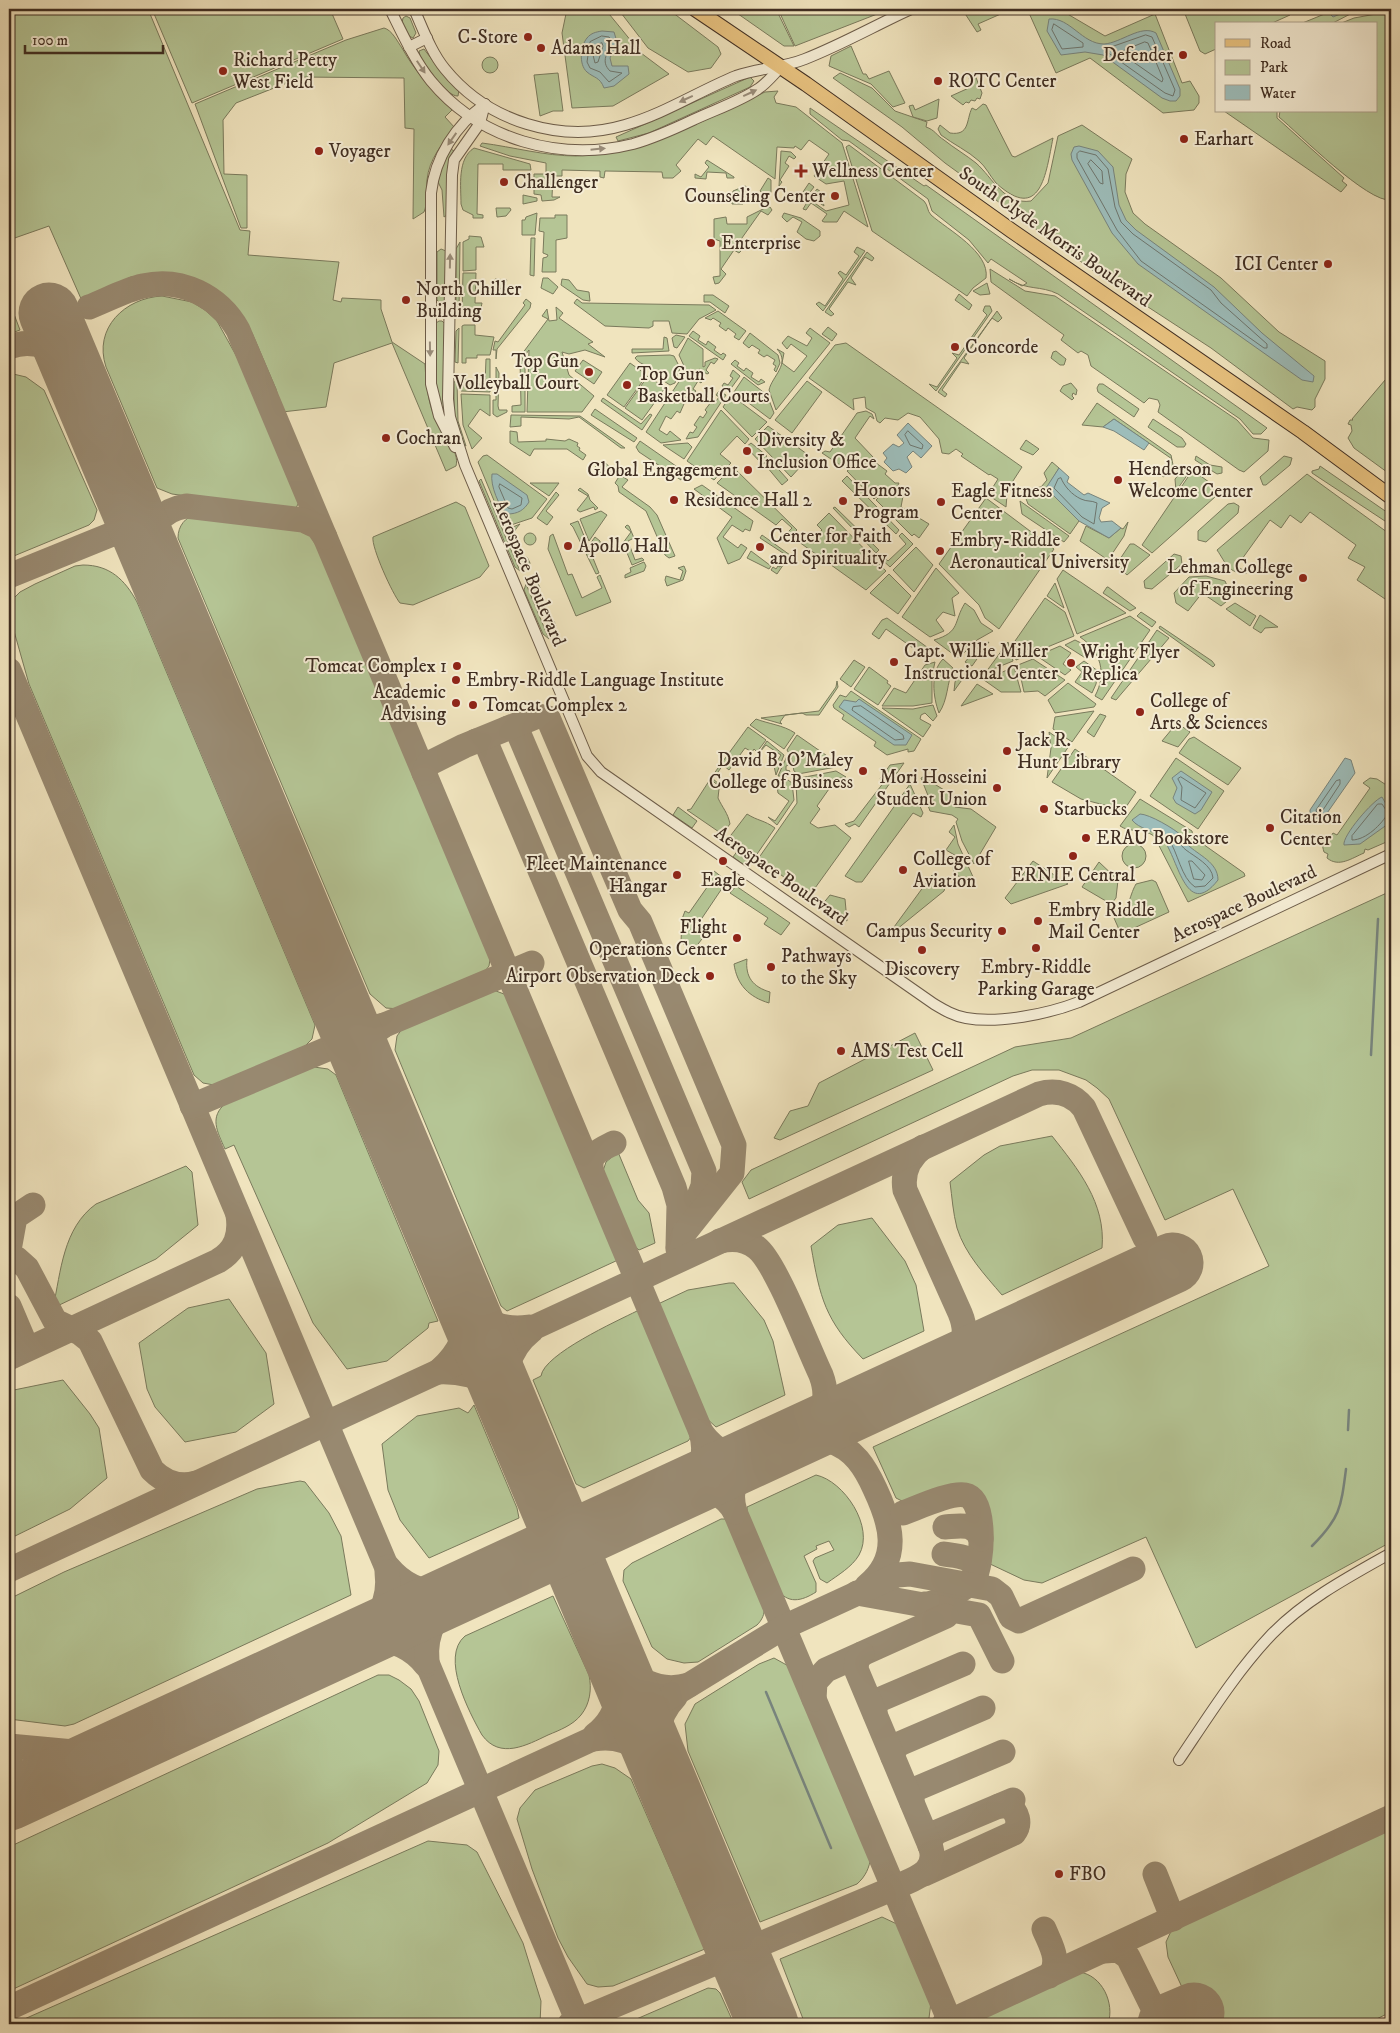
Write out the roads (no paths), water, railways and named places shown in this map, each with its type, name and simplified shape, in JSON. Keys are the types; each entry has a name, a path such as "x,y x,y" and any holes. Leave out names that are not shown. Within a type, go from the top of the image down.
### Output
{"main road":[{"name":"South Clyde Morris Boulevard","path":"695,9 781,67 1303,432 1391,497"}],"street":[{"path":"390,9 409,47 430,80 450,101 480,123 526,144 550,149 596,149 633,144 665,133 759,89 781,67"},
{"path":"414,9 427,38 444,68 456,82 485,104 524,123 549,130 590,132 640,120 738,76 781,67 807,58 911,9"},
{"path":"409,47 427,38"},
{"name":"Aerospace Boulevard","path":"465,465 446,432 434,401 431,384 431,193 433,173 438,159 468,116 485,104"},
{"name":"Aerospace Boulevard","path":"485,104 480,123 454,160 452,175 448,399 450,417 465,465 592,764 948,1012 965,1018 1000,1019 1068,1006 1391,854"},
{"path":"431,312 449,312"},
{"path":"1180,1760 1208,1716 1272,1634 1321,1594 1391,1553"}],"water":[{"path":"1333,9 1352,9 1333,17 1330,14"},
{"path":"1049,19 1063,22 1082,36 1096,43 1110,43 1137,32 1150,31 1156,33 1180,89 1180,96 1176,101 1162,98 1103,55 1085,52 1061,55 1047,31"},
{"path":"596,32 614,32 617,42 610,58 612,66 628,66 629,74 614,86 604,88 599,80 584,69 581,60 582,50 587,38"},
{"path":"1079,146 1098,151 1113,167 1119,205 1126,220 1136,230 1214,287 1262,333 1314,376 1313,382 1302,380 1138,264 1112,233 1072,160 1071,154 1074,147"},
{"path":"1114,419 1149,443 1144,450 1114,431 1103,427"},
{"path":"908,423 932,446 921,458 913,451 907,457 912,467 906,473 899,469 893,471 884,462 887,458 883,453 893,444 899,447 904,443 897,435"},
{"path":"1059,468 1069,477 1067,482 1084,495 1088,493 1110,503 1102,508 1099,518 1101,522 1112,521 1121,528 1109,538 1079,521 1046,488"},
{"path":"492,474 497,474 527,495 529,502 525,507 520,511 507,514 496,496 492,484"},
{"path":"859,699 912,735 906,745 894,745 839,707 844,700 856,702"},
{"path":"1345,758 1351,760 1355,773 1325,816 1318,819 1310,814 1310,810"},
{"path":"1181,771 1212,792 1201,810 1195,814 1176,803 1173,798 1177,788 1172,778"},
{"path":"1382,797 1390,811 1388,824 1360,844 1344,845 1348,834 1359,819 1372,804"},
{"path":"1140,814 1155,819 1179,833 1192,849 1215,868 1218,880 1207,891 1198,894 1190,890 1162,838 1132,820"}],"waterway":[{"path":"1371,1055 1378,919"},
{"path":"1348,1430 1349,1410"},
{"path":"1312,1546 1328,1528 1338,1512 1343,1494 1346,1469"},
{"path":"766,1692 831,1848"}],"place":[{"name":"C-Store","path":"528,37"},
{"name":"Adams Hall","path":"541,48"},
{"name":"Defender","path":"1183,55"},
{"name":"Richard Petty West Field","path":"223,71"},
{"name":"ROTC Center","path":"938,81"},
{"name":"Earhart","path":"1184,139"},
{"name":"Voyager","path":"319,151"},
{"name":"Wellness Center","path":"801,171"},
{"name":"Challenger","path":"504,182"},
{"name":"Counseling Center","path":"835,196"},
{"name":"Enterprise","path":"711,243"},
{"name":"ICI Center","path":"1328,264"},
{"name":"North Chiller Building","path":"406,300"},
{"name":"Concorde","path":"955,347"},
{"name":"Top Gun Volleyball Court","path":"589,372"},
{"name":"Top Gun Basketball Courts","path":"627,385"},
{"name":"Cochran","path":"386,438"},
{"name":"Diversity & Inclusion Office","path":"747,451"},
{"name":"Global Engagement","path":"748,470"},
{"name":"Henderson Welcome Center","path":"1118,480"},
{"name":"Residence Hall 2","path":"674,500"},
{"name":"Honors Program","path":"843,501"},
{"name":"Eagle Fitness Center","path":"941,502"},
{"name":"Apollo Hall","path":"568,546"},
{"name":"Center for Faith and Spirituality","path":"760,547"},
{"name":"Embry-Riddle Aeronautical University","path":"940,551"},
{"name":"Lehman College of Engineering","path":"1303,578"},
{"name":"Capt. Willie Miller Instructional Center","path":"894,662"},
{"name":"Wright Flyer Replica","path":"1071,663"},
{"name":"Tomcat Complex 1","path":"457,666"},
{"name":"Embry-Riddle Language Institute","path":"456,680"},
{"name":"Academic Advising","path":"456,703"},
{"name":"Tomcat Complex 2","path":"473,705"},
{"name":"College of Arts & Sciences","path":"1140,712"},
{"name":"Jack R. Hunt Library","path":"1007,751"},
{"name":"David B. O'Maley College of Business","path":"863,771"},
{"name":"Mori Hosseini Student Union","path":"997,788"},
{"name":"Starbucks","path":"1044,809"},
{"name":"Citation Center","path":"1270,828"},
{"name":"ERAU Bookstore","path":"1086,838"},
{"name":"ERNIE Central","path":"1073,856"},
{"name":"Eagle","path":"723,861"},
{"name":"College of Aviation","path":"903,870"},
{"name":"Fleet Maintenance Hangar","path":"677,875"},
{"name":"Embry Riddle Mail Center","path":"1038,921"},
{"name":"Campus Security","path":"1002,931"},
{"name":"Flight Operations Center","path":"737,938"},
{"name":"Embry-Riddle Parking Garage","path":"1036,948"},
{"name":"Discovery","path":"922,950"},
{"name":"Pathways to the Sky","path":"771,967"},
{"name":"Airport Observation Deck","path":"710,976"},
{"name":"AMS Test Cell","path":"841,1051"},
{"name":"FBO","path":"1059,1874"}]}
